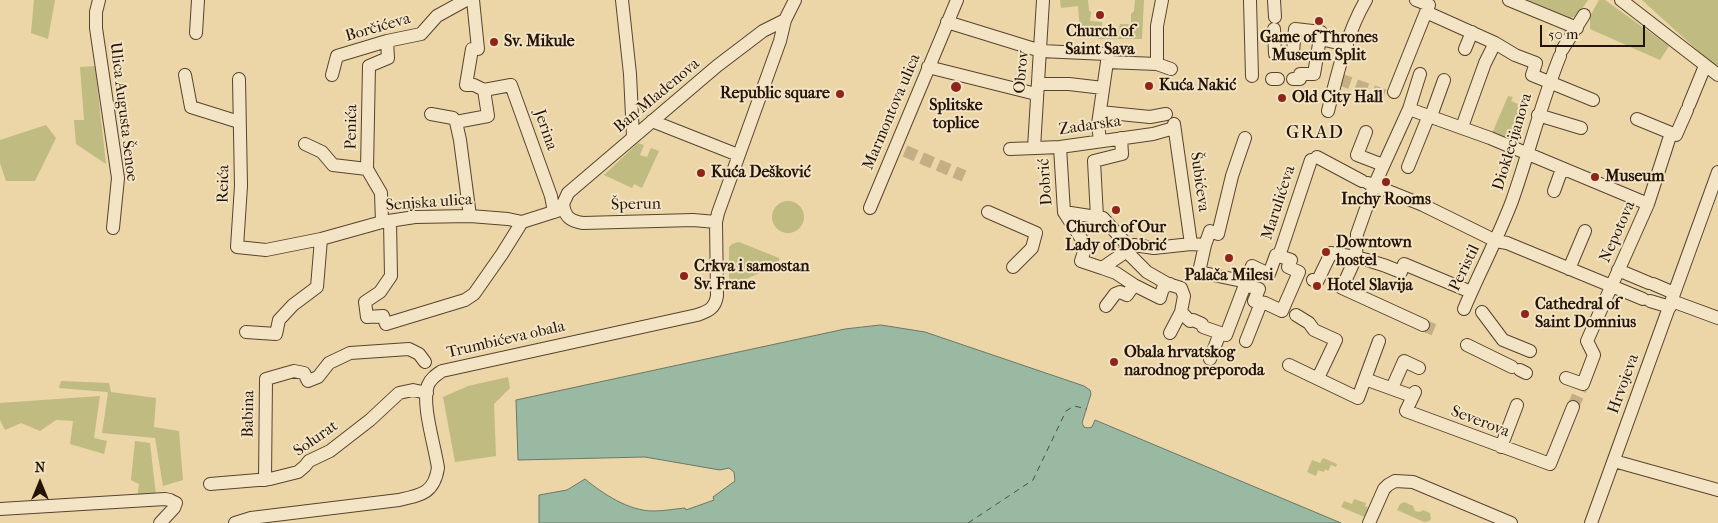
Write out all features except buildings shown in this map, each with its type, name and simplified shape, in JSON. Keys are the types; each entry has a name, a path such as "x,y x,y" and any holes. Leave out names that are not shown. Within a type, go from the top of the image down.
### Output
{"street":[{"name":"Ulica Augusta Šenoe","path":"99,0 96,12 96,28 118,178 113,228"},
{"path":"196,33 198,0"},
{"name":"Borčićeva","path":"332,75 337,56 387,41 421,34 436,16 466,0"},
{"path":"456,122 488,116 484,90 474,85 466,85 472,49 478,48 473,0"},
{"path":"622,0 630,74 633,137"},
{"path":"716,222 738,155 780,41 785,20 795,0"},
{"name":"Marmontova ulica","path":"870,208 900,149 943,26 957,0"},
{"name":"Obrov","path":"1034,148 1041,51 1042,0"},
{"path":"1157,64 1157,26 1162,0"},
{"path":"1250,0 1252,76"},
{"path":"1274,0 1275,54 1277,54"},
{"path":"1328,112 1347,45 1366,0"},
{"path":"1416,0 1430,6 1392,95 1430,115 1648,204"},
{"path":"1508,0 1577,28"},
{"path":"1620,0 1718,76"},
{"path":"1426,12 1472,32 1536,64 1532,75 1593,100"},
{"name":"Dioklecijanova","path":"1500,240 1528,155 1549,82 1561,53 1584,15"},
{"name":"Ban Mladenova","path":"559,210 568,193 717,66 763,31 785,20"},
{"path":"943,26 1041,51 1107,54 1108,62 1098,124 1100,141"},
{"path":"1293,52 1295,29 1321,32 1314,74 1300,74 1300,79 1294,79"},
{"path":"1465,49 1472,32"},
{"path":"1320,40 1347,45"},
{"name":"Penića","path":"387,41 388,58 369,66 367,168 381,193 392,276 380,292 365,302 367,317 384,316 386,324 465,300 474,294 522,222"},
{"path":"1462,127 1485,63 1495,43"},
{"path":"1108,62 1157,64 1171,69"},
{"name":"Nepotova","path":"1566,378 1583,384 1594,355 1587,341 1648,204 1674,134 1688,107 1705,66"},
{"path":"928,67 1037,89 1069,84 1103,88"},
{"path":"1420,74 1411,104 1383,166 1368,183 1349,272 1342,288 1423,325"},
{"path":"185,75 191,106 239,122"},
{"name":"Reića","path":"237,246 241,186 239,79"},
{"path":"1408,167 1444,80"},
{"name":"Jerina","path":"484,90 511,85 551,196 559,210"},
{"path":"1100,112 1150,117 1172,122"},
{"path":"431,114 453,118 456,122 470,216"},
{"path":"1538,115 1580,128"},
{"path":"1637,119 1674,134"},
{"path":"652,122 738,155"},
{"name":"Zadarska","path":"1010,149 1060,147 1153,134 1172,122"},
{"name":"Šubićeva","path":"1172,122 1191,244"},
{"path":"1366,132 1356,156 1383,166"},
{"path":"1121,138 1122,154 1094,161 1097,217 1102,218 1147,272 1181,288 1184,296 1180,312 1170,333"},
{"path":"1245,138 1232,176 1218,234 1210,231 1199,272 1259,289 1254,301 1282,311 1298,272 1288,267 1291,260 1279,256"},
{"path":"305,144 322,152 334,165 367,168"},
{"name":"Dobrić","path":"1060,147 1064,212 1097,217"},
{"name":"Peristil","path":"1314,158 1500,240 1471,292 1464,309"},
{"name":"Marulićeva","path":"1246,284 1252,266 1269,274 1276,255 1279,256 1314,158"},
{"path":"1554,191 1562,168"},
{"name":"Hrvojeva","path":"1592,523 1718,172"},
{"name":"Senjska ulica","path":"237,246 266,250 321,239 386,221 414,217 470,216 522,222 559,210"},
{"name":"Šperun","path":"559,210 568,218 583,223 693,220 716,222"},
{"path":"988,212 1036,233 1032,248 1013,267"},
{"path":"1064,212 1086,246 1081,260 1116,273 1134,285 1160,298 1163,288 1170,284"},
{"name":"Trumbićeva obala","path":"426,393 433,377 442,371 707,312 716,303 716,222"},
{"path":"1569,269 1585,231"},
{"path":"246,332 276,334 278,320 293,304 317,287 321,239"},
{"path":"1500,240 1646,300 1672,300"},
{"path":"1102,268 1134,245 1154,248 1191,244 1205,245"},
{"path":"1313,280 1317,282 1331,253 1383,264 1401,272 1404,264 1471,292"},
{"path":"1618,270 1651,283 1672,300 1718,318"},
{"path":"1180,312 1190,321 1193,320 1202,324 1203,327 1226,335 1246,284"},
{"path":"1106,306 1115,294 1120,292 1127,295 1134,285"},
{"path":"1246,341 1261,303"},
{"path":"1482,312 1503,340 1530,351"},
{"path":"1296,315 1308,323 1314,330 1336,340 1318,378"},
{"path":"1210,359 1220,333"},
{"path":"1289,365 1358,398 1379,341"},
{"path":"1467,345 1519,370"},
{"name":"Babina","path":"265,480 266,379 294,371 304,373 308,381 318,377 329,363 350,352 409,349 419,354 425,362"},
{"path":"1365,379 1392,388 1404,361 1419,368"},
{"name":"Severova","path":"1392,388 1414,394 1406,411 1550,464 1573,407"},
{"name":"Solurat","path":"210,484 265,480 298,472 308,461 330,451 370,420 399,393 413,390 426,393"},
{"path":"235,523 251,518 420,496 431,488 438,468 426,407 426,393"},
{"path":"1501,447 1517,405"},
{"path":"1614,461 1718,490"},
{"path":"1369,523 1384,489 1391,483 1400,481 1413,482 1511,523"},
{"path":"0,509 165,499 176,503 174,508 160,523"}],"shaded area":[{"path":"34,0 55,0 48,39 31,33"},
{"path":"1060,0 1088,0 1089,11 1091,12 1090,21 1102,22 1102,29 1119,30 1120,24 1131,24 1131,14 1134,11 1135,0 1144,0 1142,39 1098,39 1096,32 1080,33 1078,6 1061,8"},
{"path":"1520,0 1588,0 1578,15 1566,20"},
{"path":"1599,0 1605,0 1669,46 1660,60 1590,29 1590,16"},
{"path":"1642,0 1718,0 1718,69"},
{"path":"95,66 106,164 76,144 74,120 84,120 80,67"},
{"path":"1508,96 1513,97 1511,101 1518,104 1517,106 1521,108 1518,117 1523,119 1513,147 1491,136"},
{"path":"46,125 56,138 35,181 6,181 0,163 0,140"},
{"path":"638,143 644,145 640,155 647,157 651,148 659,151 642,188 634,184 632,188 604,175"},
{"path":"788,201 794,202 799,206 803,211 803,223 799,228 794,232 788,233 782,232 777,228 773,223 772,217 773,211 777,206 782,202"},
{"path":"739,242 779,258 779,261 774,267 734,284 729,282 729,247"},
{"path":"881,325 925,332 1084,386 1090,390 1091,394 1082,423 1084,427 1092,427 1095,420 1341,523 539,523 539,495 567,490 585,479 608,496 635,508 653,511 685,508 686,510 714,500 713,497 735,481 734,472 729,468 720,470 645,457 518,460 516,400 845,329"},
{"path":"508,377 510,388 494,404 496,456 455,462 443,397 468,386"},
{"path":"61,381 109,383 111,392 156,398 154,427 179,431 183,480 163,486 155,438 102,433 107,392 59,388"},
{"path":"100,396 94,438 107,441 104,454 70,444 73,421 56,420 40,431 21,423 5,430 0,420 0,403"},
{"path":"135,441 150,443 156,495 137,498 139,484 131,480"},
{"path":"1323,458 1337,464 1336,467 1331,465 1328,471 1325,469 1324,472 1318,470 1316,476 1307,472 1312,460 1320,463"},
{"path":"1354,499 1366,503 1365,506 1370,509 1367,518 1341,507 1344,501 1352,504"},
{"path":"1404,502 1413,506 1415,511 1420,512 1423,510 1430,513 1431,519 1424,522 1397,510 1400,504"}],"ferry route":[{"path":"968,523 1033,480 1066,411 1074,406 1087,409"}],"tunnel":[{"path":"1339,79 1389,97"},
{"path":"905,151 964,176"},
{"path":"1423,325 1437,331"},
{"path":"1573,407 1583,384"}],"place":[{"name":"Church of Saint Sava","path":"1100,15"},
{"name":"Game of Thrones Museum Split","path":"1319,21"},
{"name":"Sv. Mikule","path":"494,42"},
{"name":"Kuća Nakić","path":"1149,86"},
{"name":"Splitske toplice","path":"956,87"},
{"name":"Republic square","path":"840,94"},
{"name":"Old City Hall","path":"1282,98"},
{"name":"Kuća Dešković","path":"701,173"},
{"name":"Museum","path":"1595,177"},
{"name":"Inchy Rooms","path":"1386,182"},
{"name":"Church of Our Lady of Dobrić","path":"1116,210"},
{"name":"Downtown hostel","path":"1326,252"},
{"name":"Palača Milesi","path":"1229,258"},
{"name":"Crkva i samostan Sv. Frane","path":"684,276"},
{"name":"Hotel Slavija","path":"1317,286"},
{"name":"Cathedral of Saint Domnius","path":"1525,314"},
{"name":"Obala hrvatskog narodnog preporoda","path":"1114,362"}],"district":[{"name":"GRAD","path":"1315,133"}]}
